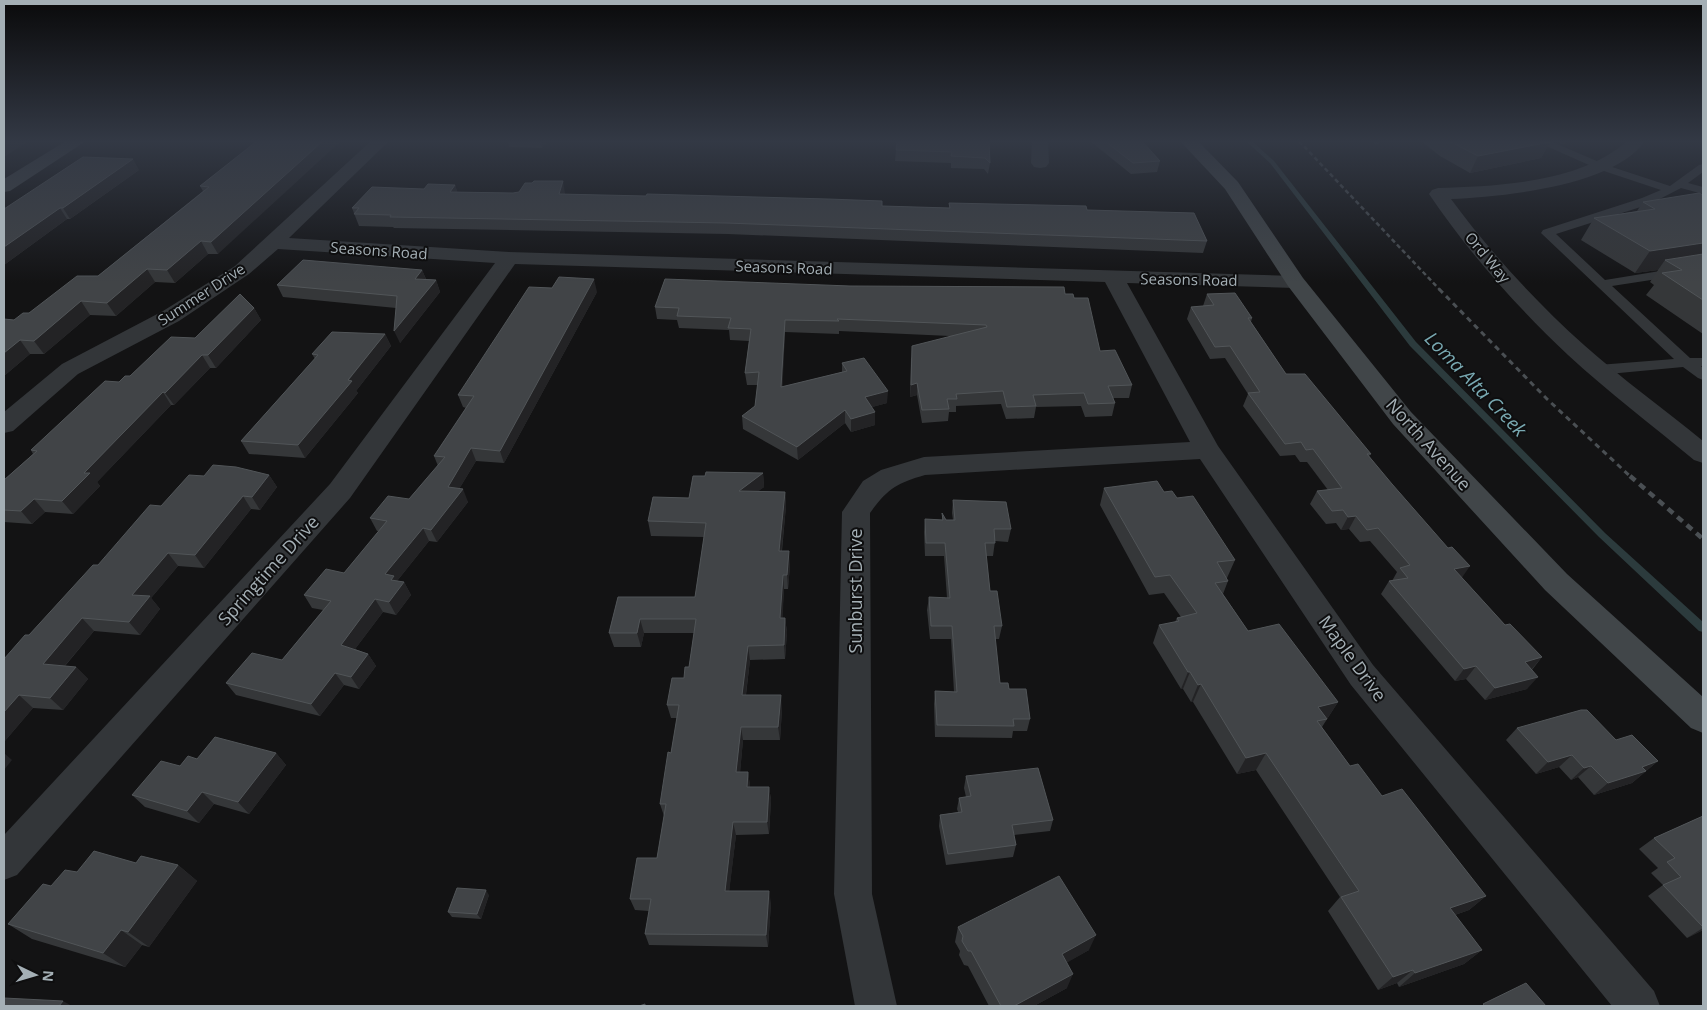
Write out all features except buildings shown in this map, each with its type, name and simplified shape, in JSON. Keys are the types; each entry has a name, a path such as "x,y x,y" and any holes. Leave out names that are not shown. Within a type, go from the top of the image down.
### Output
{"main road":[{"name":"North Avenue","path":"1233,188 1295,282 1402,418 1556,582 1703,718"}],"street":[{"name":"Summer Drive","path":"4,425 70,369 170,316 242,270 331,188"},
{"name":"Ord Way","path":"1503,188 1438,194 1451,213 1522,297 1598,370 1703,454"},
{"name":"Seasons Road","path":"273,243 508,258 1295,282"},
{"name":"Springtime Drive","path":"4,862 340,491 508,258"},
{"name":"Maple Drive","path":"1113,277 1206,450 1362,675 1639,1006"},
{"name":"Sunburst Drive","path":"876,1006 854,894 856,512 873,488 890,476 924,466 1206,450"}],"lane":[{"path":"1674,188 1646,201 1547,233 1686,362 1703,375"},
{"path":"1684,188 1703,191"},
{"path":"1602,284 1703,268"},
{"path":"1598,370 1703,362"}],"waterway":[{"name":"Loma Alta Creek","path":"1292,188 1413,344 1602,535 1703,628"}],"railway":[{"path":"1344,188 1440,290"},
{"path":"1439,289 1547,399 1632,478"},
{"path":"1630,476 1703,539"}]}
